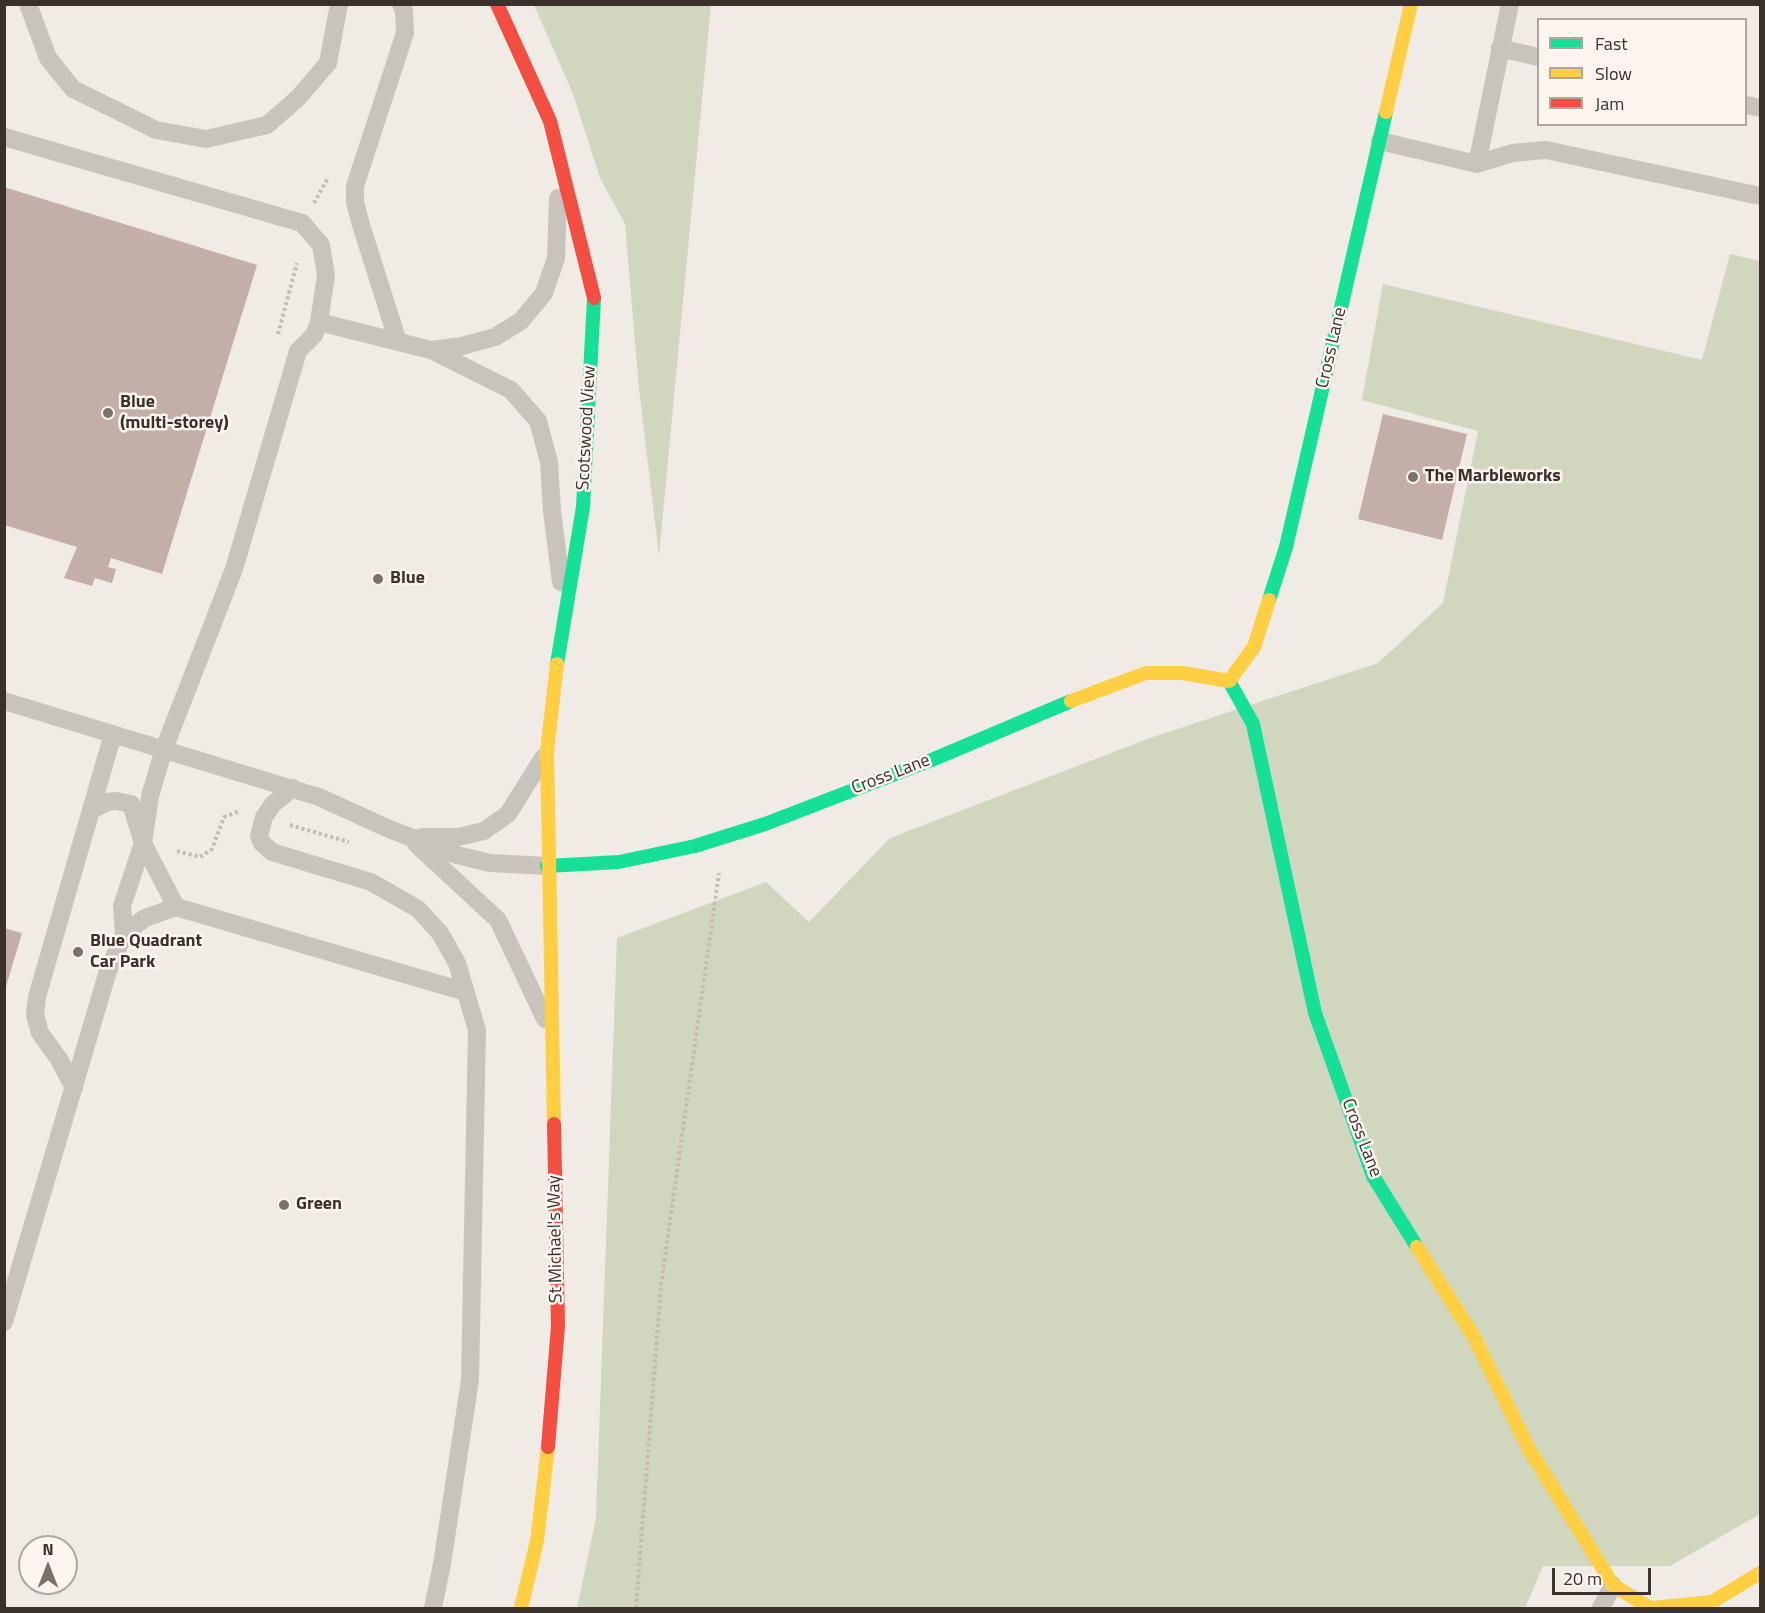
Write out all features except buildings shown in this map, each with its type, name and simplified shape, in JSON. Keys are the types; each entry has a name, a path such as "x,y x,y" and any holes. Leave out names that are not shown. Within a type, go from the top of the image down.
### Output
{"street":[{"name":"Scotswood View","path":"497,4 549,121 594,300 583,507 565,616 547,751 547,866"},
{"name":"Cross Lane","path":"1229,681 1254,647 1286,547 1412,4"},
{"name":"Cross Lane","path":"547,866 619,862 717,839 765,824 934,759 1030,717 1146,673 1183,673 1229,681"},
{"name":"Cross Lane","path":"1229,681 1252,724 1315,1013 1373,1176 1474,1338 1529,1449 1613,1585"},
{"name":"St Michael's Way","path":"521,1608 537,1541 551,1424 558,1326 547,866"},
{"path":"1613,1585 1651,1608 1712,1602 1761,1573"}],"lane":[{"path":"28,4 48,58 73,89 156,130 206,139 267,125 298,98 328,63 339,4"},
{"path":"399,342 361,225 355,202 355,186 405,33 405,11 401,4"},
{"path":"1477,164 1510,4"},
{"path":"1500,48 1537,57"},
{"path":"4,137 302,224 321,245 326,275 319,322 314,335 298,351 234,569 164,749 150,796 143,843 122,906 124,934 108,971 4,1322"},
{"path":"1380,141 1477,164 1512,153 1546,150 1761,196"},
{"path":"431,350 462,346 495,337 521,321 544,293 556,258 558,154"},
{"path":"319,322 431,350 511,390 538,421 549,462 552,511 565,616"},
{"path":"4,701 293,788 319,797 408,837 457,855 490,862 547,866"},
{"path":"74,1088 59,1059 40,1033 34,1015 37,996 113,734"},
{"path":"408,837 458,837 484,831 508,814 533,778 547,751"},
{"path":"293,788 273,804 264,817 259,836 266,849 371,882 418,909 440,933 457,963 477,1030 470,1380 433,1608"},
{"path":"92,810 107,802 130,804 143,843 176,907"},
{"path":"408,837 498,920 552,1035"},
{"path":"124,934 145,918 176,907 466,992"},
{"path":"1601,1608 1613,1585"}],"path":[{"path":"636,1608 661,1285 720,869 717,839"}],"green space":[{"path":"534,5 711,5 659,556 639,389 625,224 600,178 573,94"},
{"path":"1730,254 1760,261 1760,1514 1670,1566 1543,1566 1525,1608 577,1608 596,1518 617,938 766,882 809,922 890,838 1150,738 1378,663 1443,603 1478,431 1362,400 1383,284 1702,360"}],"traffic: fast":[{"path":"1269,600 1286,547 1386,112"},
{"path":"557,664 583,507 594,298"},
{"path":"1229,681 1253,724 1315,1013 1373,1176 1417,1247"},
{"path":"547,866 619,862 695,846 765,824 934,759 1071,701"}],"traffic: slow":[{"path":"1386,112 1411,4"},
{"path":"1071,701 1146,673 1183,673 1229,681 1254,647 1269,600"},
{"path":"554,1124 547,751 557,664"},
{"path":"1417,1247 1474,1337 1529,1449 1613,1585 1650,1608"},
{"path":"521,1608 537,1541 548,1447"},
{"path":"1652,1608 1712,1602 1760,1573"}],"traffic: jam":[{"path":"497,4 550,121 594,298"},
{"path":"548,1447 558,1326 554,1124"}],"place":[{"name":"Blue (multi-storey)","path":"108,413"},
{"name":"The Marbleworks","path":"1413,477"},
{"name":"Blue","path":"378,579"},
{"name":"Blue Quadrant Car Park","path":"78,952"},
{"name":"Green","path":"284,1205"}]}
